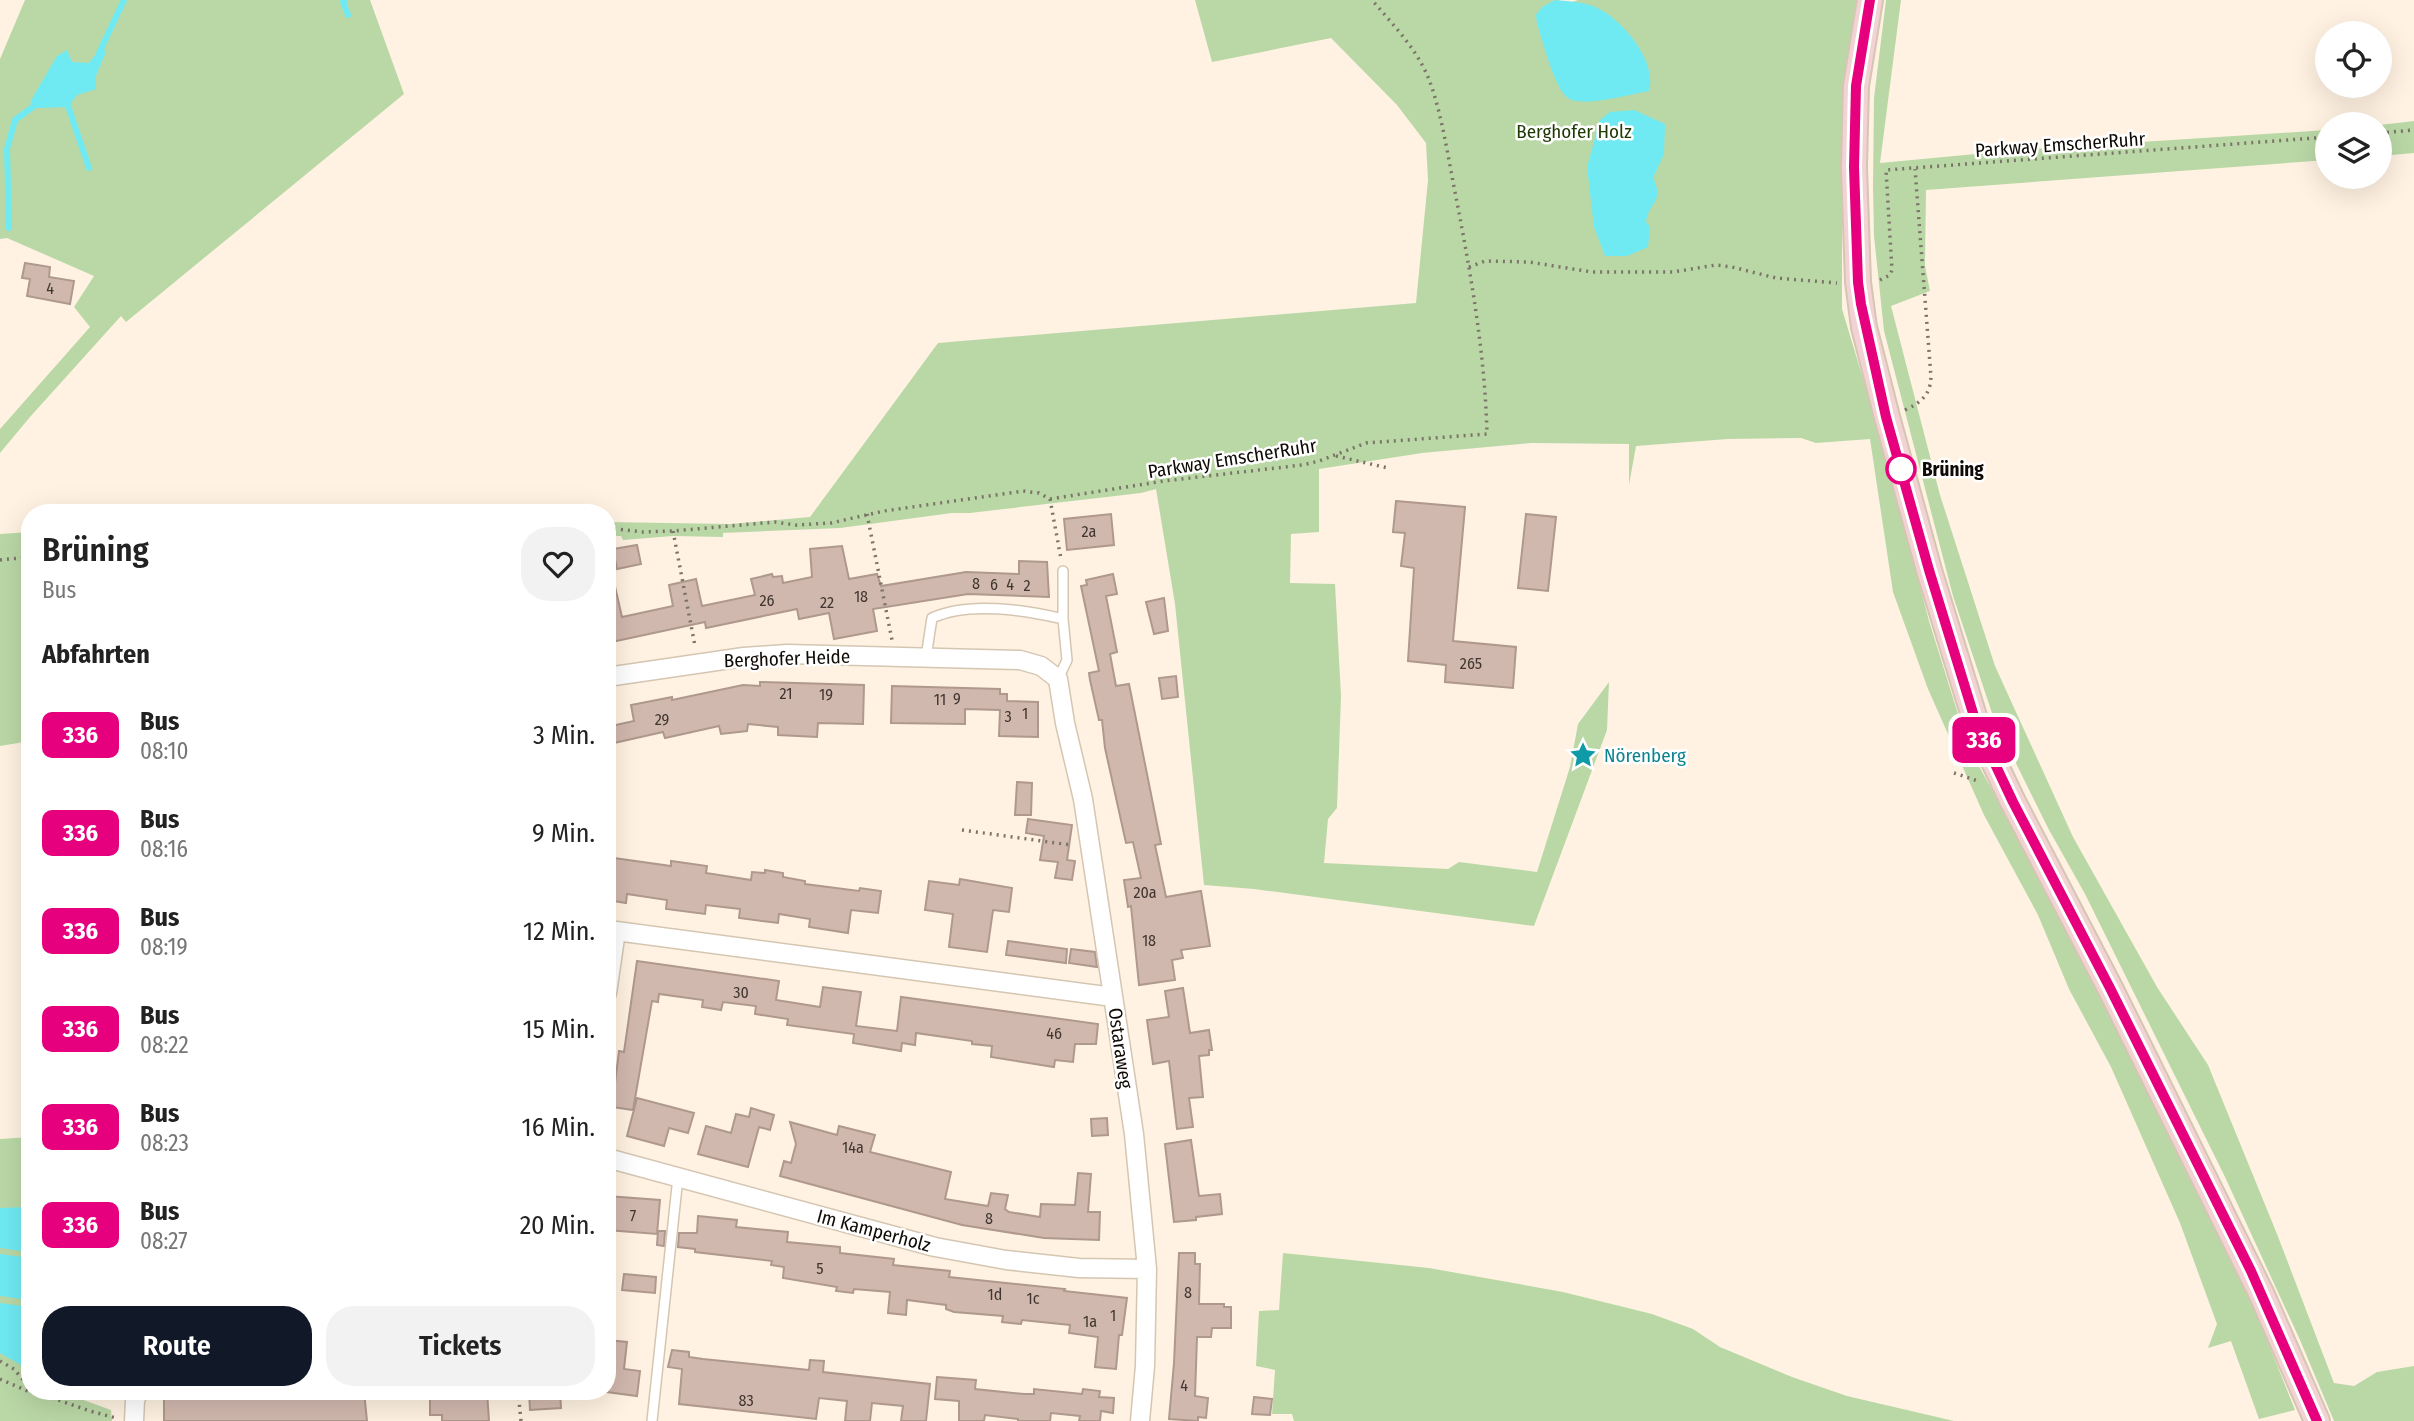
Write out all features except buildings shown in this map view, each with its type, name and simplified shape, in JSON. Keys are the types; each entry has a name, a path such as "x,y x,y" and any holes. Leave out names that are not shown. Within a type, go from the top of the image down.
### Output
{"street":[{"path":"1870,0 1856,86 1854,167 1857,257 1864,327 1929,570 1977,726 2251,1271 2317,1421"},
{"name":"Berghofer Heide","path":"616,676 744,657 787,654 1020,660 1041,666 1058,679"},
{"name":"Ostaraweg","path":"1058,679 1090,847 1134,1134 1147,1269 1145,1366 1140,1421"},
{"path":"616,932 1114,997"},
{"name":"Im Kamperholz","path":"616,1160 935,1247 1006,1260 1079,1268 1147,1269"},
{"path":"125,1419 134,1400"}],"lane":[{"path":"1058,679 1067,660 1063,619 1063,571"},
{"path":"926,657 932,618 946,611 983,609 1032,612 1063,619"},
{"path":"652,1421 678,1177"}],"path":[{"path":"1371,0 1412,47 1429,81 1440,117 1469,267 1494,260 1529,262 1592,272 1673,272 1716,265 1804,282"},
{"path":"2392,132 2414,130"},
{"name":"Parkway EmscherRuhr","path":"1892,263 1886,170 2315,138"},
{"path":"1886,417 1915,405 1925,398 1931,388 1915,168"},
{"name":"Parkway EmscherRuhr","path":"1050,499 1164,481 1302,465 1366,443 1487,434 1485,384 1469,267"},
{"path":"1334,455 1388,468"},
{"path":"616,529 643,532 775,523 796,526 831,523 867,514 1023,491 1039,493 1050,499 1063,571"},
{"path":"867,514 895,656"},
{"path":"673,531 698,663"},
{"path":"0,559 21,558"},
{"path":"962,831 1090,847"},
{"path":"0,1362 14,1369 21,1378"},
{"path":"0,1379 21,1387"},
{"path":"62,1400 125,1419"},
{"path":"519,1400 520,1421"}],"green space":[{"path":"25,0 370,0 404,94 126,322 121,316 0,453 0,429 90,327 74,307 94,276 7,238 0,239 0,59"},
{"name":"Berghofer Holz","path":"1195,0 1559,0 1563,5 1578,0 1860,0 1849,47 1842,147 1842,309 1880,435 1929,621 1968,746 2100,988 2232,1252 2295,1410 2259,1419 2231,1341 2208,1348 2217,1324 2180,1223 2111,1067 2069,989 2038,915 1984,815 1928,689 1893,592 1870,439 1816,443 1801,438 1728,439 1636,446 1629,485 1629,444 1531,443 1422,453 1319,469 1319,532 1291,534 1290,583 1335,584 1341,696 1337,808 1328,819 1324,863 1448,869 1459,862 1537,872 1570,767 1578,724 1609,682 1607,730 1534,926 1254,889 1204,885 1175,604 1156,489 1141,493 840,528 723,533 723,537 673,536 623,540 621,536 616,536 616,522 730,524 810,517 938,343 1416,303 1428,180 1426,143 1397,105 1331,38 1212,62"},
{"path":"1886,0 1901,0 1880,163 2018,150 2315,131 2315,161 1926,190 1925,266 1930,291 1891,306 1940,495 1995,666 2073,837 2157,987 2208,1065 2334,1383 2354,1386 2377,1372 2414,1366 2414,1421 2334,1421 2225,1177 2085,894 2048,828 1994,719 1953,596 1884,331 1874,236 1874,98"},
{"path":"2414,121 2414,153 2392,155 2392,124"},
{"path":"21,533 21,742 0,746 0,534"},
{"path":"21,1138 21,1400 84,1400 111,1410 112,1421 0,1421 0,1139"},
{"path":"1283,1253 1429,1268 1563,1292 1652,1314 1693,1329 1720,1347 1792,1377 1847,1396 1954,1421 1294,1421 1292,1414 1272,1414 1275,1370 1256,1366 1259,1311 1279,1310"}],"water":[{"path":"1555,0 1593,6 1615,20 1643,54 1650,79 1649,91 1584,102 1568,98 1558,85 1537,24 1536,15 1542,7"},
{"path":"102,46 106,52 96,76 96,89 77,95 68,107 38,108 30,102 57,56 67,50 72,62 89,63"},
{"path":"1634,110 1665,124 1664,154 1653,178 1657,197 1646,222 1650,227 1648,247 1627,256 1605,256 1594,227 1587,167 1600,120 1610,112"},
{"path":"21,1207 21,1251 0,1248 0,1208"},
{"path":"0,1254 21,1257 21,1299 0,1296"},
{"path":"0,1303 21,1306 21,1365 0,1353"}],"waterway":[{"path":"99,53 124,0"},
{"path":"345,0 343,2 348,15"},
{"path":"66,100 89,168"},
{"path":"9,228 7,149 15,120 41,101"}],"bus line":[{"name":"336","path":"1870,0 1856,86 1854,167 1858,282 1864,327 1929,570 1977,726 2251,1271 2317,1421"}],"place":[{"name":"Brüning","path":"1901,469"},
{"name":"Nörenberg","path":"1583,755"}]}
